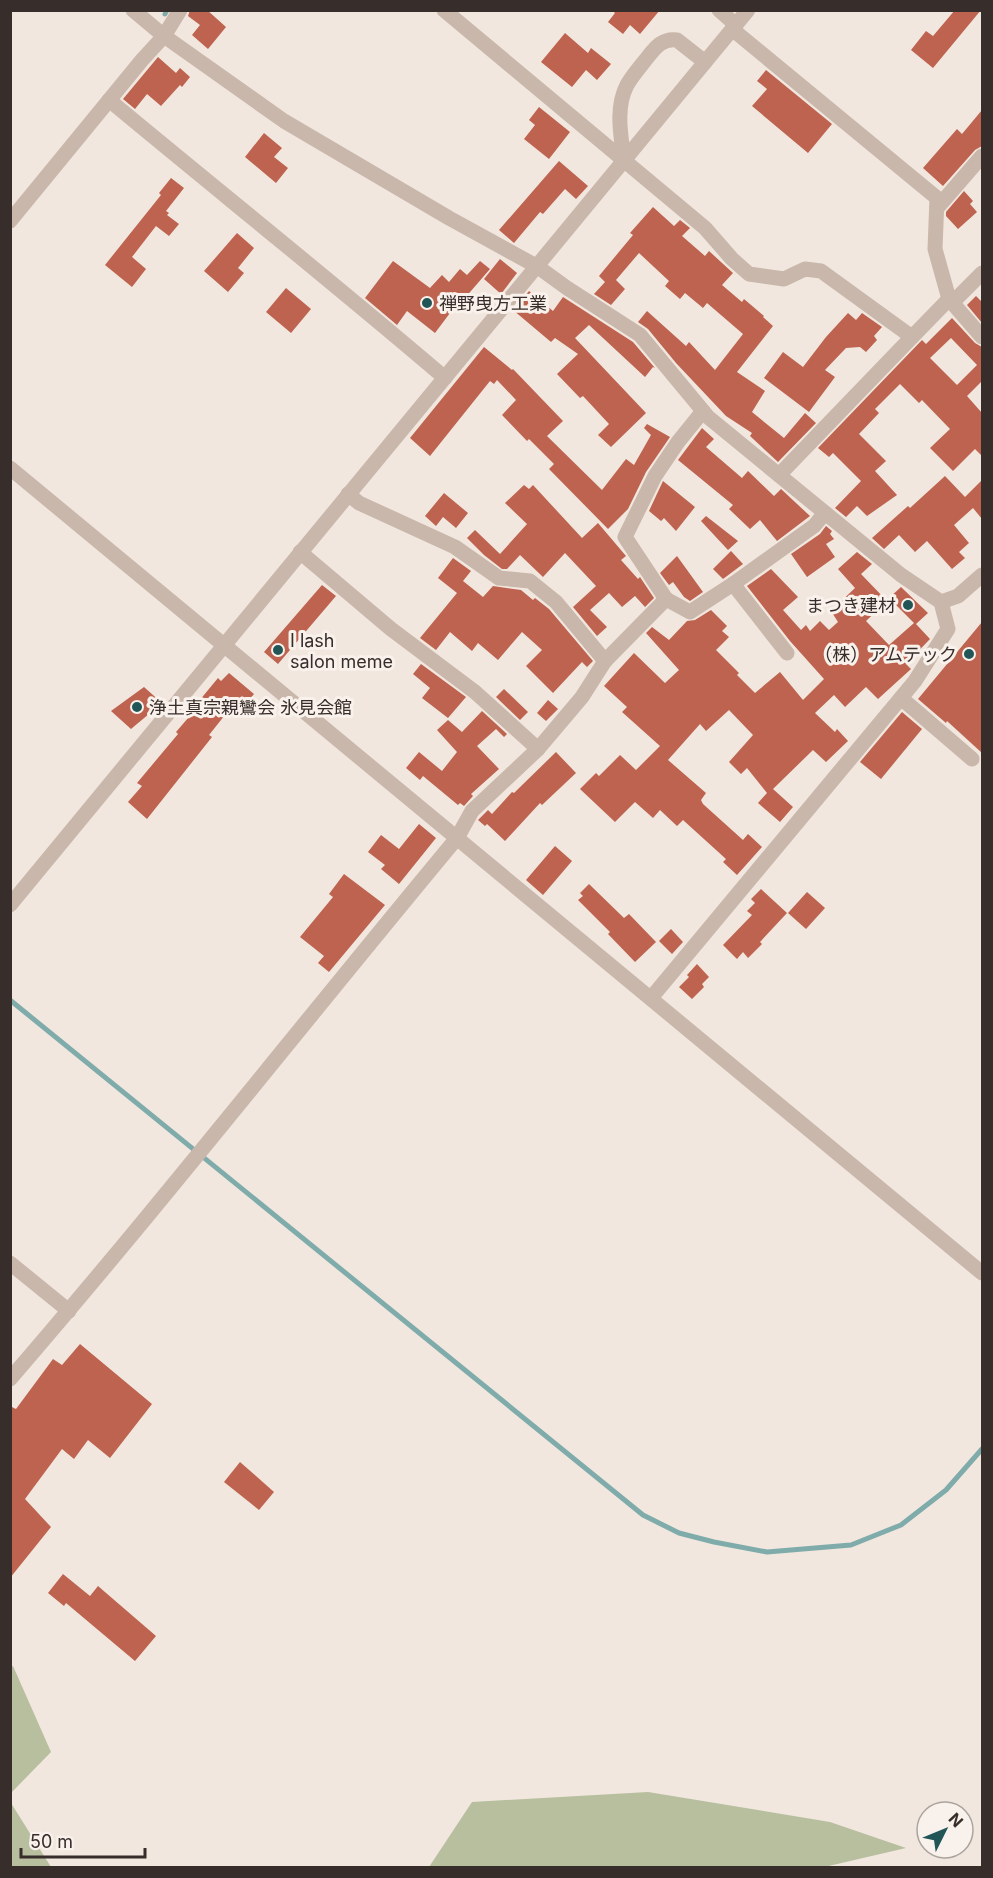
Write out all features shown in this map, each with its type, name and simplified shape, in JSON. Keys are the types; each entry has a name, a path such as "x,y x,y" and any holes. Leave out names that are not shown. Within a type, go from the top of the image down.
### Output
{"street":[{"path":"10,221 164,36 180,10"},
{"path":"444,10 705,228 732,259 749,274 784,279 806,269 821,271 912,338"},
{"path":"719,10 734,27 938,198 935,249 950,301 982,337"},
{"path":"10,905 748,10"},
{"path":"140,13 164,36 284,121 449,219 538,267 640,335 703,411 901,575 941,602 948,629 915,681 651,998"},
{"path":"624,160 620,126 622,101 630,79 654,49 664,41 677,40 705,62"},
{"path":"109,100 242,211 327,278 445,378"},
{"path":"937,208 982,156"},
{"path":"779,475 912,338 982,273"},
{"path":"703,411 655,476 625,537 666,599 690,612 814,526 825,513"},
{"path":"10,468 982,1273"},
{"path":"348,495 359,503 455,547 499,578 530,581 556,602 605,661"},
{"path":"300,552 391,629 475,692 538,749"},
{"path":"941,602 958,596 982,575"},
{"path":"733,584 787,653"},
{"path":"10,1379 69,1311 457,838 472,811 538,749 582,697 605,661 666,599"},
{"path":"901,699 972,759"},
{"path":"10,1263 69,1311"}],"green space":[{"path":"13,1666 51,1752 11,1793 10,1668"},
{"path":"648,1792 830,1822 906,1848 820,1868 429,1867 472,1802"},
{"path":"11,1803 51,1867 11,1867"}],"building":[{"path":"190,10 207,10 226,27 208,49 192,35 200,25 188,16"},
{"path":"612,10 660,10 640,34 630,25 623,34 608,22 615,13"},
{"path":"955,10 981,10 933,68 911,50 926,31 933,36"},
{"path":"565,33 588,53 591,48 611,64 597,80 586,70 572,87 541,62"},
{"path":"158,57 176,73 180,68 190,77 161,106 147,94 135,109 123,99"},
{"path":"766,70 832,124 808,153 752,106 767,89 757,81"},
{"path":"539,107 570,132 549,159 524,139 535,125 529,120"},
{"path":"982,110 982,146 975,150 943,186 923,168 957,129 962,134"},
{"path":"264,133 282,148 274,157 288,168 276,183 245,157"},
{"path":"559,161 588,186 576,199 565,189 543,214 540,212 514,243 499,230"},
{"path":"171,178 184,188 166,211 169,213 167,215 179,224 169,236 156,226 132,257 146,269 132,287 105,265 161,195 159,193"},
{"path":"964,191 973,201 970,204 977,212 958,229 946,216 946,212"},
{"path":"653,207 674,226 680,220 690,228 682,236 705,256 709,251 733,273 722,285 742,302 744,299 773,326 737,372 765,391 752,412 784,438 805,413 816,423 778,462 750,436 752,433 726,416 676,363 648,329 638,322 647,311 686,346 689,342 715,370 743,334 707,303 703,308 685,293 680,299 665,286 669,281 639,253 616,280 625,289 611,305 594,294 605,282 599,276 633,235 630,233"},
{"path":"237,233 254,248 238,268 244,273 228,292 204,271"},
{"path":"500,259 517,273 501,294 484,279"},
{"path":"393,261 430,288 442,275 449,282 460,269 467,275 480,261 490,269 458,306 456,305 435,333 407,311 397,325 365,298"},
{"path":"286,288 311,309 291,333 266,312"},
{"path":"529,291 553,311 563,297 633,342 655,368 653,367 645,377 589,325 575,338 646,413 611,447 598,435 609,424 583,396 580,398 557,374 578,354 555,338 551,342 513,310"},
{"path":"976,296 982,302 982,323 967,305"},
{"path":"848,313 856,320 862,313 882,327 874,336 877,340 866,352 860,347 846,348 825,370 835,377 809,412 764,378 783,352 803,367"},
{"path":"952,318 975,343 982,347 982,381 967,396 982,413 982,456 975,449 953,471 930,448 950,429 922,400 919,403 900,384 875,409 879,413 859,434 886,461 875,471 897,495 867,516 857,506 846,517 835,508 861,481 833,453 829,457 818,448 922,340 926,344","holes":["951,338 977,365 957,385 930,358"]},
{"path":"484,347 513,369 563,421 547,436 602,490 626,459 634,465 651,435 644,428 647,424 670,437 646,472 628,509 608,529 549,469 554,464 502,415 516,400 497,380 494,384 490,381 430,456 410,438"},
{"path":"702,428 714,439 706,447 742,478 748,471 774,496 781,489 810,516 777,541 760,520 750,529 729,509 733,505 678,460"},
{"path":"945,476 965,497 982,480 982,519 973,508 954,525 969,543 959,552 965,558 952,569 927,541 915,552 899,535 884,549 872,538 908,506 910,508"},
{"path":"663,481 695,507 676,531 664,518 661,521 649,511"},
{"path":"524,485 529,489 533,485 582,538 598,523 626,556 621,560 638,579 640,577 654,598 645,607 635,596 622,607 609,593 590,610 607,627 597,636 573,607 596,586 565,553 543,577 520,555 507,569 502,569 484,555 467,538 475,530 500,554 527,524 505,503"},
{"path":"444,493 468,513 456,528 443,517 436,526 425,516"},
{"path":"706,516 738,541 728,550 701,521"},
{"path":"826,526 832,531 830,534 834,539 826,544 835,557 807,577 791,554 820,534"},
{"path":"731,551 743,564 723,579 713,569"},
{"path":"857,552 872,564 861,574 887,601 866,621 889,645 914,623 889,598 901,587 928,613 916,624 930,639 906,664 911,669 878,699 866,687 845,707 834,695 815,713 835,732 837,729 848,741 826,762 813,750 773,789 793,807 780,822 758,803 767,793 747,768 741,774 729,762 753,735 729,710 706,731 700,724 668,760 706,793 701,800 703,804 743,840 748,834 762,847 737,875 723,862 726,859 683,820 677,826 660,810 653,818 635,802 615,822 580,789 596,773 599,776 620,755 636,770 660,746 622,712 627,707 604,686 634,653 665,683 679,670 646,633 652,627 669,640 687,621 695,620 711,610 727,626 722,631 729,637 716,650 755,693 780,672 803,700 824,679 790,641 747,586 771,569 798,597 783,610 801,630 806,625 810,631 820,621 829,630 838,622 831,611 855,588 838,569"},
{"path":"677,556 703,592 690,601 684,597 673,582 669,585 660,573"},
{"path":"453,558 471,571 463,581 483,597 493,586 521,590 533,600 535,598 549,609 593,661 587,667 582,662 553,693 526,666 542,650 522,632 498,660 478,643 472,651 450,632 436,650 420,638 457,593 438,578"},
{"path":"322,585 336,596 278,664 264,652"},
{"name":"（株）アムテック","path":"982,622 982,753 947,721 946,723 918,699"},
{"path":"421,664 466,697 448,718 422,698 430,688 413,674"},
{"path":"229,673 254,694 240,711 233,705 209,735 212,737 147,819 128,802 142,786 137,783 178,734 176,732 201,703 199,701 218,678 221,681"},
{"name":"浄土真宗親鸞会 氷見会館","path":"144,687 162,703 131,729 111,711"},
{"path":"504,689 528,712 520,720 496,697"},
{"path":"548,700 558,709 546,721 537,713"},
{"path":"482,711 507,734 504,737 496,729 477,746 499,769 471,794 473,796 464,806 460,803 458,805 423,776 420,780 406,768 419,752 442,771 457,752 437,730 448,720 462,732"},
{"path":"902,712 922,729 881,779 860,762"},
{"path":"556,752 576,773 542,805 540,803 505,841 487,824 485,826 478,820 488,810 492,814 512,792 514,793"},
{"path":"419,824 436,838 399,884 381,869 385,865 368,852 381,835 399,849"},
{"path":"555,846 572,861 543,895 526,880"},
{"path":"344,874 385,905 329,972 318,963 324,956 300,937 333,897 329,894"},
{"path":"589,884 624,918 629,914 656,942 635,962 608,934 610,932 578,900 583,896 580,893"},
{"path":"761,889 787,913 748,958 743,952 737,959 723,945 752,915 747,911 755,903 751,899"},
{"path":"807,892 825,908 806,929 788,913"},
{"path":"671,929 683,942 672,954 659,941"},
{"path":"697,964 709,977 702,984 704,987 692,999 679,987"},
{"path":"80,1344 152,1404 110,1458 88,1440 74,1459 62,1449 25,1499 51,1527 10,1578 10,1406 16,1409 53,1359 62,1365"},
{"path":"240,1462 274,1492 259,1510 224,1482"},
{"path":"63,1574 90,1596 98,1586 156,1636 135,1661 66,1603 64,1606 48,1593"}],"waterway":[{"path":"165,14 167,10"},
{"path":"10,1000 643,1515 679,1533 767,1552 851,1545 901,1525 946,1490 982,1449"}],"place":[{"name":"禅野曳方工業","path":"427,303"},
{"name":"まつき建材","path":"908,605"},
{"name":"I lash salon meme","path":"278,650"},
{"name":"（株）アムテック","path":"969,654"},
{"name":"浄土真宗親鸞会 氷見会館","path":"137,707"}]}
